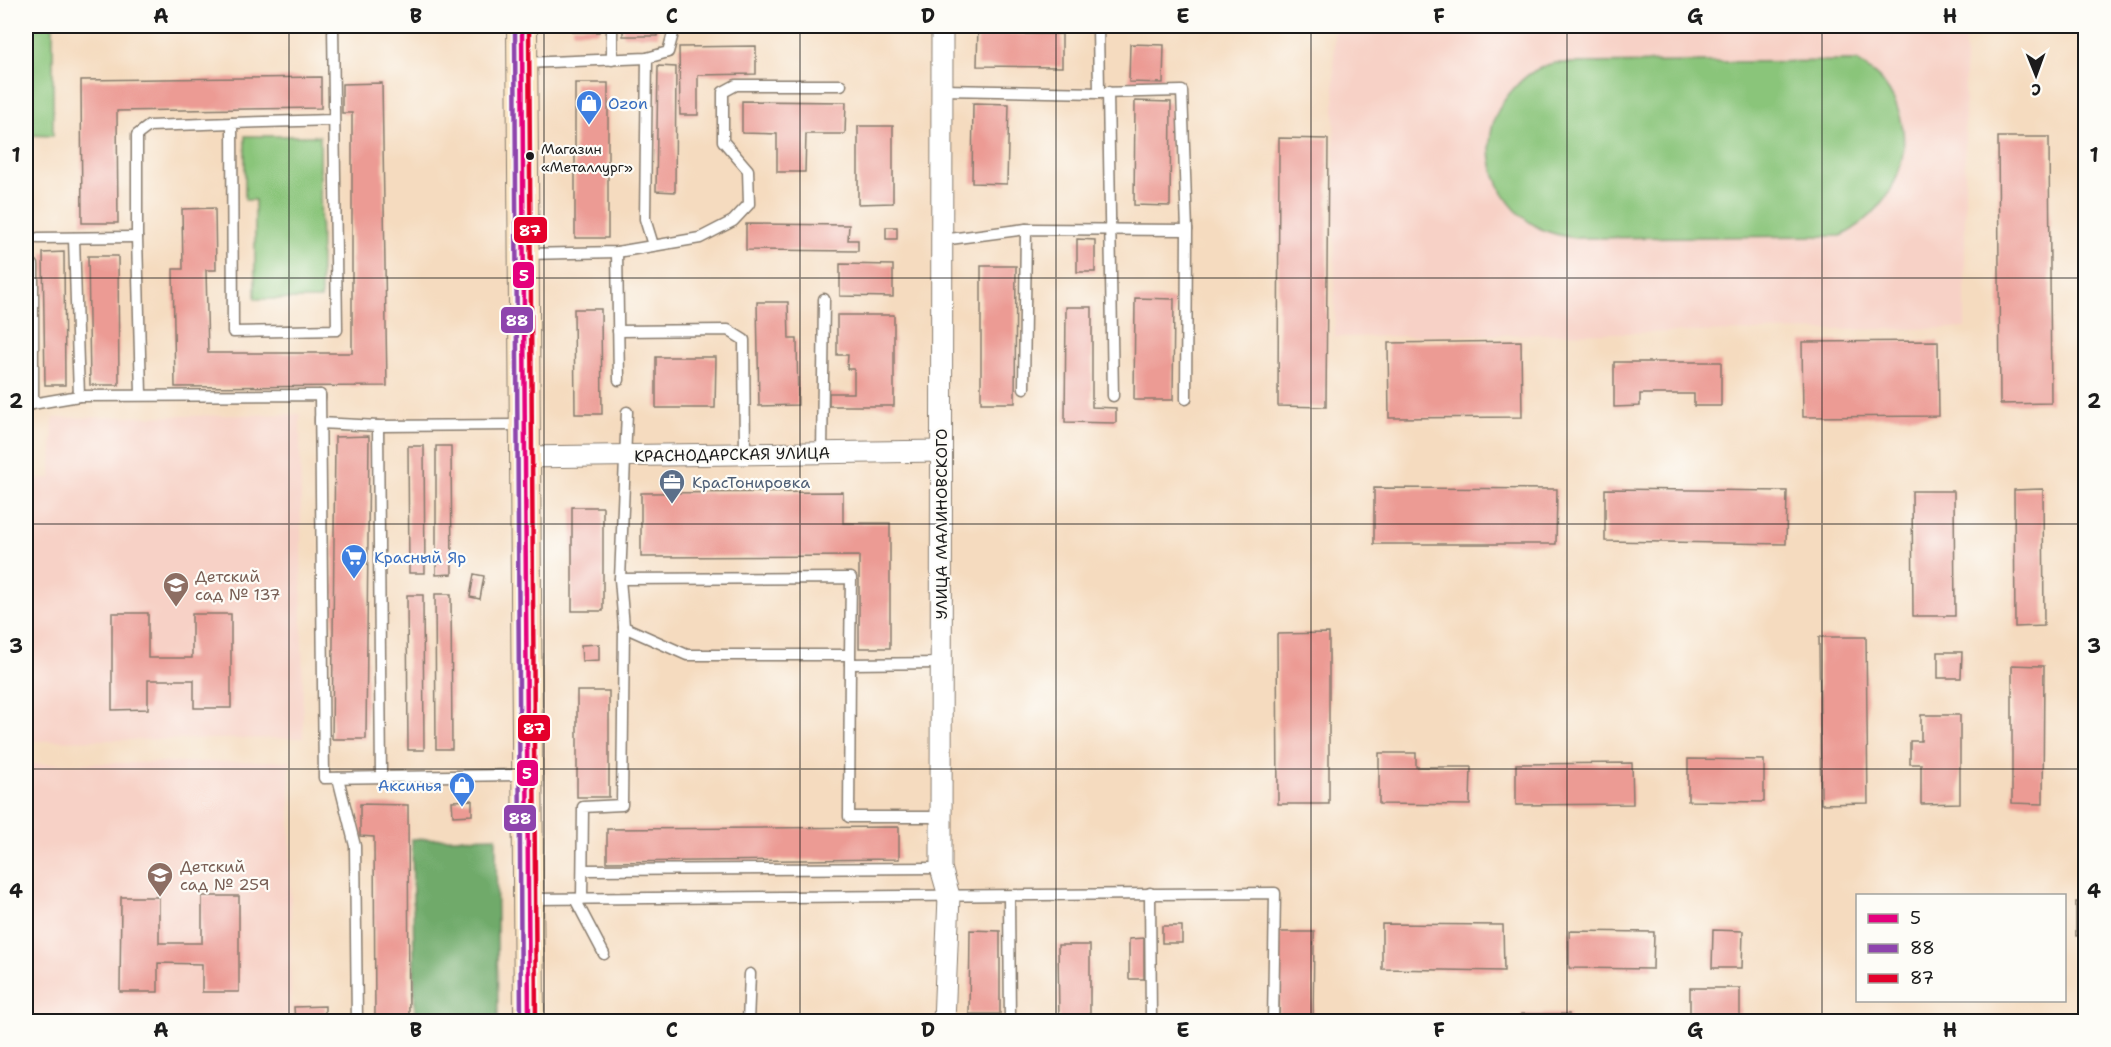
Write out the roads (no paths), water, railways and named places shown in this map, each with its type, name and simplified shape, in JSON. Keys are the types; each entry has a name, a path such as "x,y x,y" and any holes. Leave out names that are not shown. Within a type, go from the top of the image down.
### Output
{"main road":[{"path":"522,26 529,1022"}],"street":[{"name":"УЛИЦА МАЛИНОВСКОГО","path":"942,26 941,868 949,896 944,1022"},
{"name":"КРАСНОДАРСКАЯ УЛИЦА","path":"525,457 940,451"}],"lane":[{"path":"232,123 233,332 337,330 333,26"},
{"path":"612,26 612,60"},
{"path":"522,63 647,58 668,52 675,26"},
{"path":"1098,26 1104,92 1110,230 1113,396"},
{"path":"647,58 645,219 653,245"},
{"path":"524,254 616,252 700,238 733,221 749,204 748,170 723,141 723,92 736,85 841,85"},
{"path":"942,90 1182,91 1187,230 1186,399"},
{"path":"141,394 137,135 148,126 333,120"},
{"path":"942,240 1026,229 1187,230"},
{"path":"1024,388 1026,229"},
{"path":"38,238 137,237"},
{"path":"74,238 79,396"},
{"path":"616,252 619,380"},
{"path":"33,265 29,404 79,396 141,394 320,395 324,778 527,775"},
{"path":"822,453 824,299"},
{"path":"618,331 728,330 744,340 745,454"},
{"path":"604,954 578,899 583,870 583,807 622,805 624,627 621,579 627,412"},
{"path":"320,423 378,426 525,425"},
{"path":"378,426 381,777"},
{"path":"621,579 850,578 849,817 942,817"},
{"path":"624,627 687,655 942,663"},
{"path":"338,778 355,846 357,1022"},
{"path":"583,870 941,868"},
{"path":"1150,893 1151,1022"},
{"path":"528,899 1275,893 1274,1022"},
{"path":"1009,896 1010,1022"},
{"path":"748,1022 750,974"}],"place":[{"name":"Ozon","path":"589,126"},
{"name":"Магазин «Металлург»","path":"530,156"},
{"name":"КрасТонировка","path":"672,505"},
{"name":"Красный Яр","path":"354,580"},
{"name":"Детский сад № 137","path":"176,608"},
{"name":"Аксинья","path":"462,808"},
{"name":"Детский сад № 259","path":"160,898"}]}
